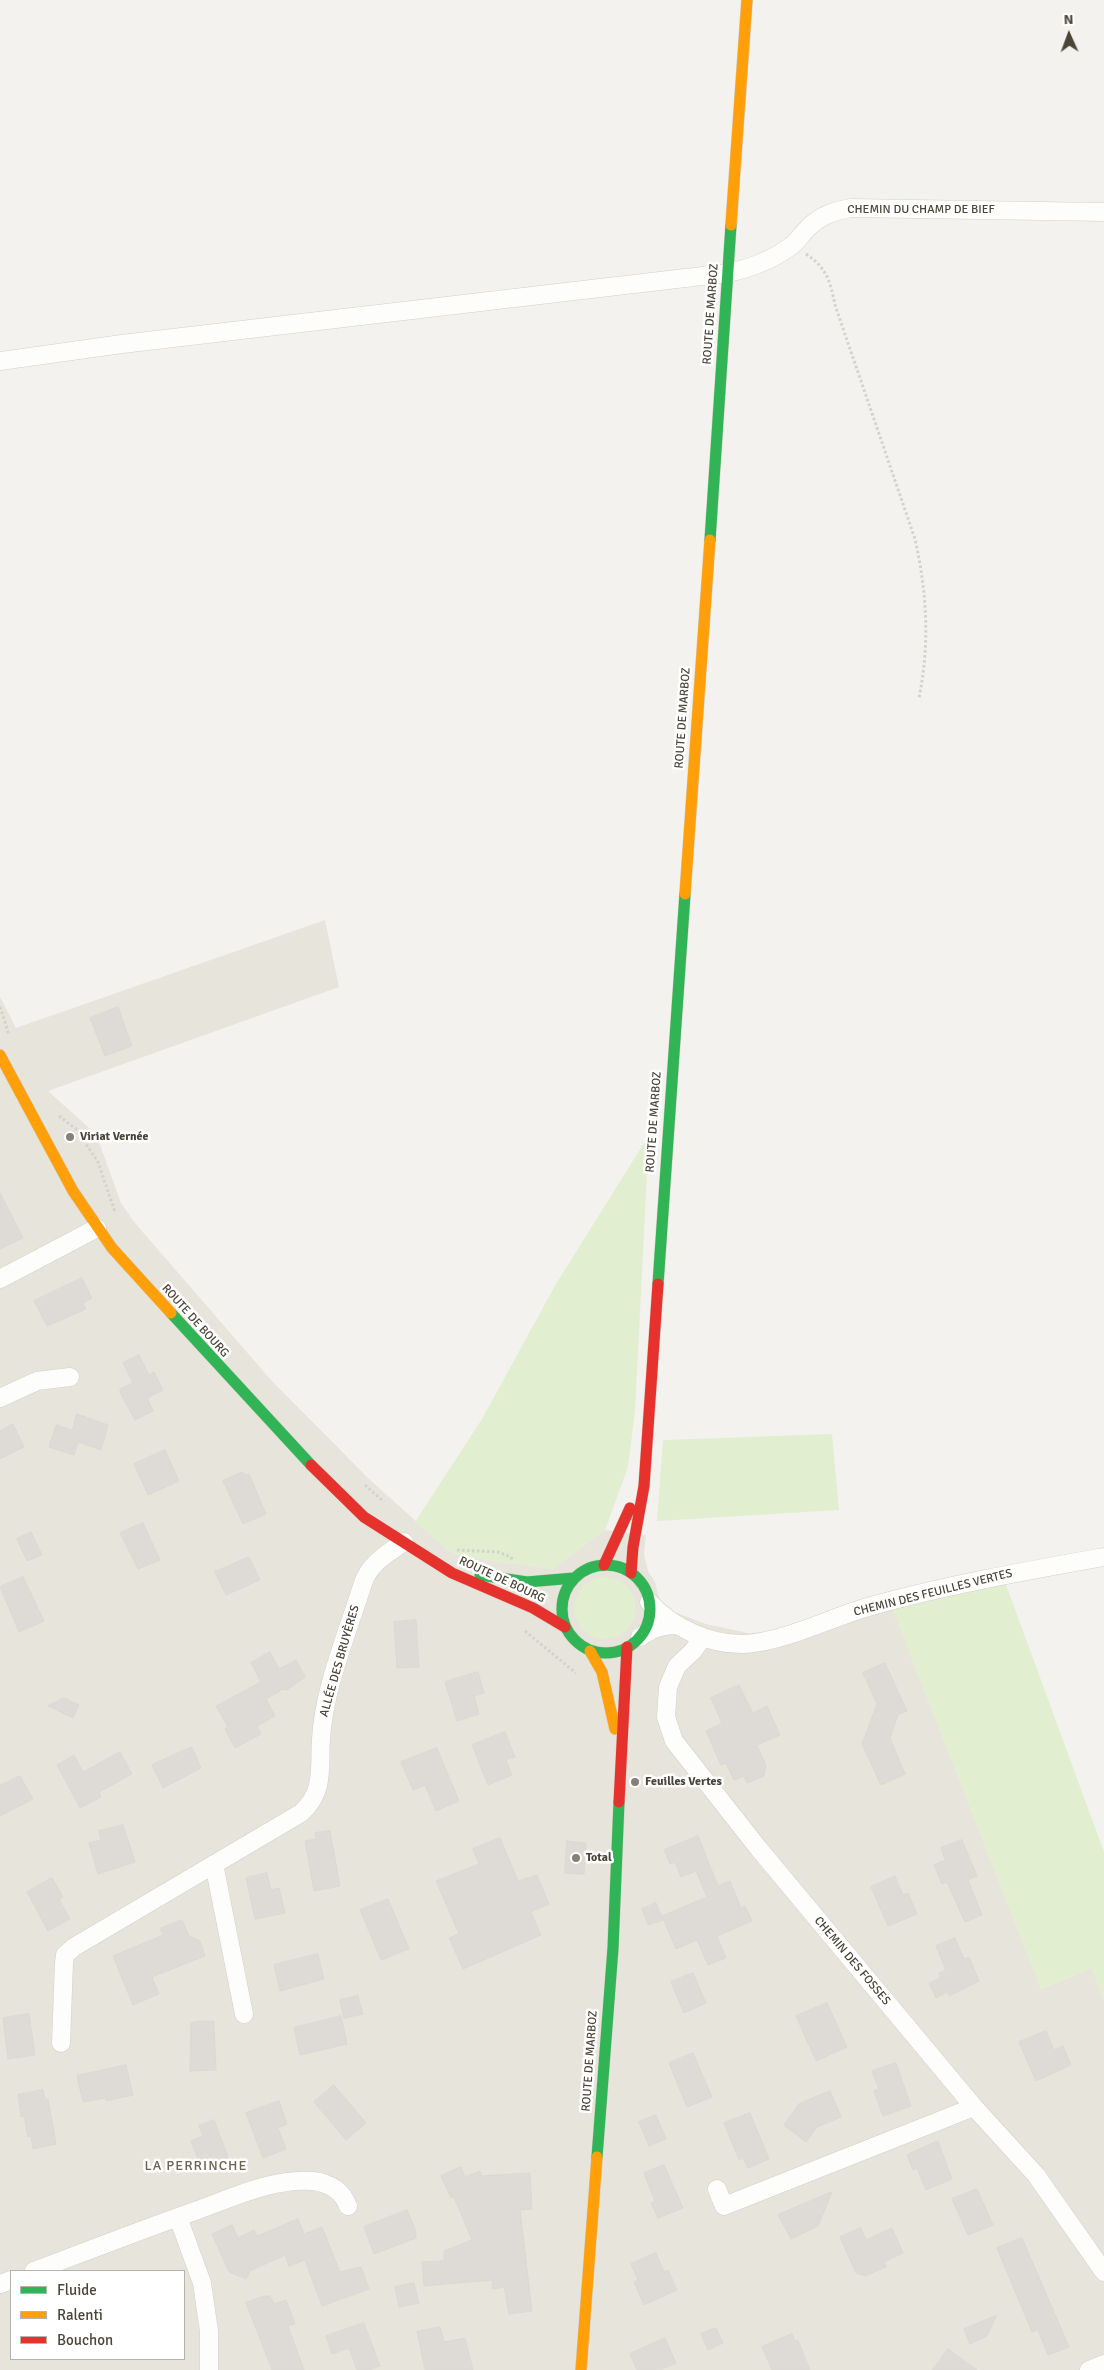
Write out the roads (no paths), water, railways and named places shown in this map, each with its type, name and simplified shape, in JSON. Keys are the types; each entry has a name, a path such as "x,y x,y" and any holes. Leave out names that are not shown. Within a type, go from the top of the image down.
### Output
{"main road":[{"name":"ROUTE DE MARBOZ","path":"631,1573 633,1547 644,1486 747,0"},
{"name":"ROUTE DE BOURG","path":"0,1055 73,1191 112,1248 319,1474 364,1517 452,1573 508,1599 533,1608 565,1627"},
{"name":"ROUTE DE MARBOZ","path":"604,1565 629,1510 647,1438"},
{"name":"ROUTE DE BOURG","path":"427,1557 485,1577 513,1582 545,1584 574,1578"},
{"path":"604,1565 618,1567 631,1573 646,1591 650,1615 634,1642 616,1652 590,1651 576,1641 565,1627 562,1615 562,1602 566,1589 574,1578 593,1567 604,1565"},
{"name":"ROUTE DE MARBOZ","path":"581,2370 613,1948 619,1831 620,1754 626,1693 634,1642"},
{"name":"ROUTE DE MARBOZ","path":"590,1651 602,1672 620,1754"}],"street":[{"name":"CHEMIN DU CHAMP DE BIEF","path":"0,362 132,342 728,273 757,266 793,245 821,217 834,211 851,208 1104,212"},
{"path":"0,1279 97,1228"},
{"path":"0,1398 37,1381 70,1377"},
{"name":"ALLÉE DES BRUYÈRES","path":"61,2042 65,1955 74,1947 301,1813 314,1799 318,1788 321,1738 328,1697 367,1571 375,1562 404,1542"},
{"name":"CHEMIN DES FEUILLES VERTES","path":"678,1625 703,1637 728,1643 760,1641 870,1607 931,1591 1104,1557"},
{"path":"649,1602 663,1616 678,1625"},
{"path":"634,1642 658,1627 678,1625"},
{"name":"CHEMIN DES FOSSES","path":"703,1637 693,1652 677,1666 668,1687 666,1717 674,1742 759,1850 974,2107 1036,2175 1104,2272"},
{"path":"214,1864 244,2014"},
{"path":"718,2189 724,2206 974,2107"},
{"path":"37,2270 252,2190 290,2182 312,2181 325,2183 336,2188 344,2196 348,2206"},
{"path":"178,2217 202,2283 209,2331 209,2370"},
{"path":"1089,2370 1104,2364"}],"place":[{"name":"Viriat Vernée","path":"70,1137"},
{"name":"Feuilles Vertes","path":"635,1782"},
{"name":"Total","path":"576,1858"}],"district":[{"name":"LA PERRINCHE","path":"196,2166"}]}
